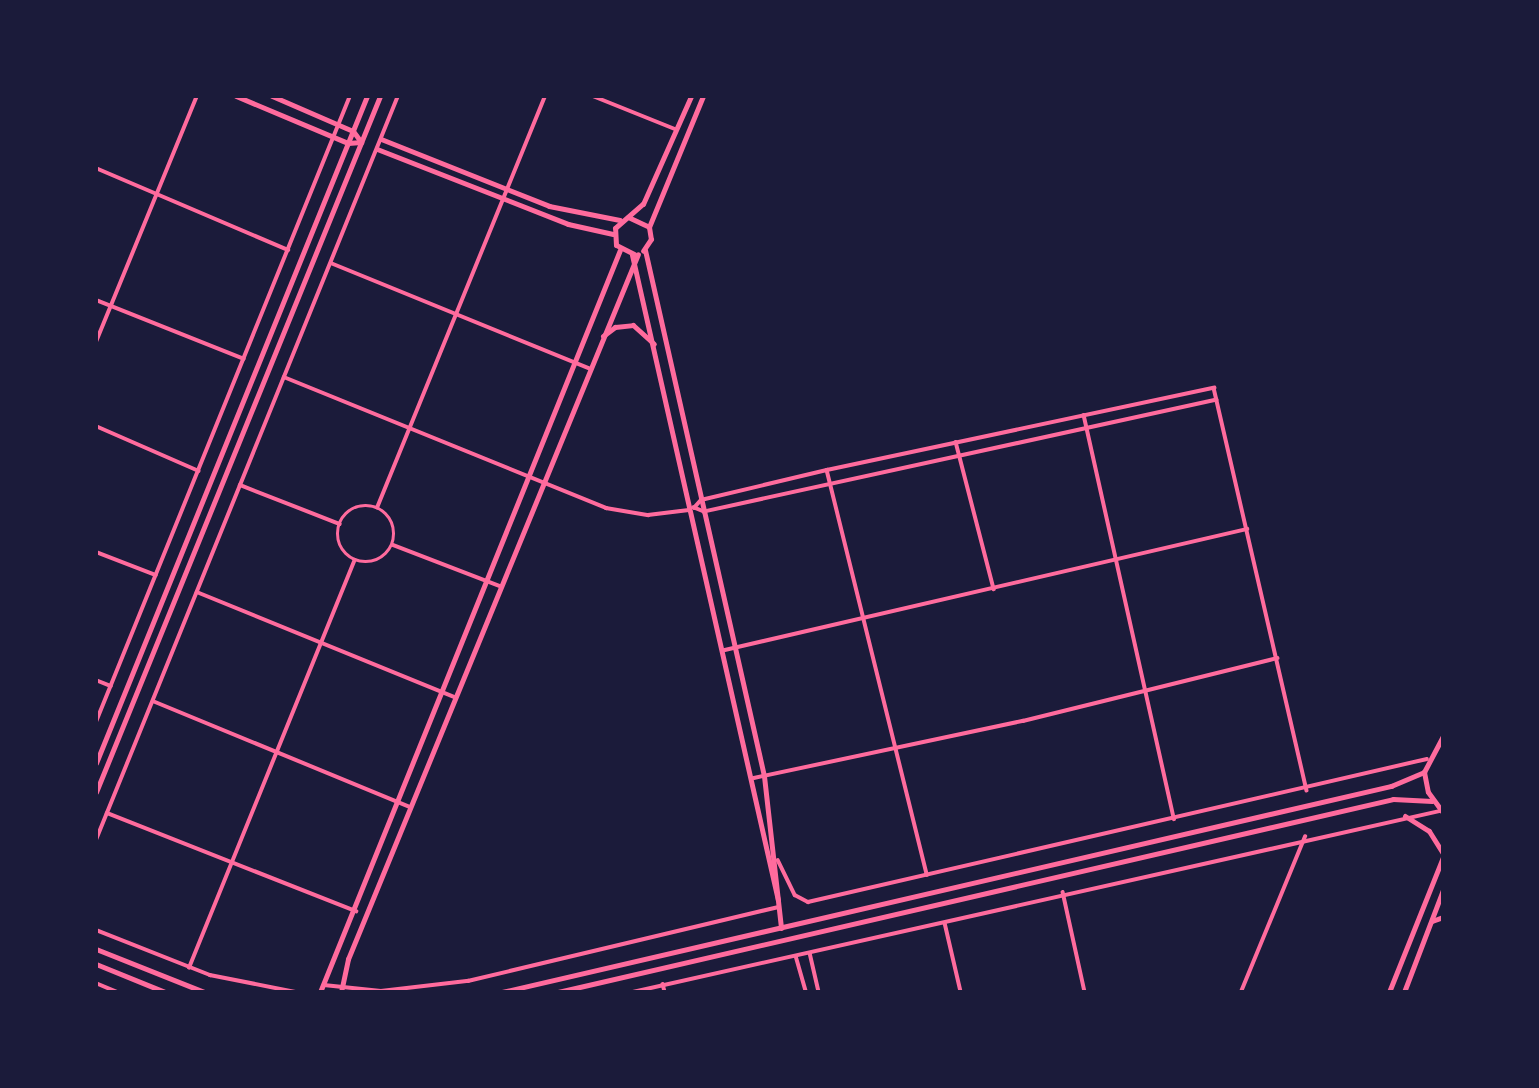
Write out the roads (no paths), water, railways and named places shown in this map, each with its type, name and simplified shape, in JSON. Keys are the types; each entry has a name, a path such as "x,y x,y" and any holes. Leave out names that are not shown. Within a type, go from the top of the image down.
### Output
{"street":[{"path":"96,342 197,96"},
{"path":"236,96 348,143 361,142"},
{"path":"272,96 353,131 361,142"},
{"path":"96,722 350,96"},
{"path":"96,763 367,96"},
{"path":"96,792 380,96"},
{"path":"96,840 398,96"},
{"path":"377,508 545,96"},
{"path":"593,96 677,130"},
{"path":"613,234 625,218 643,204 691,96"},
{"path":"703,96 649,227 645,250 764,776 778,860 781,928"},
{"path":"381,139 507,191 587,217 625,218 649,227"},
{"path":"377,149 504,200 613,234 620,250 634,256"},
{"path":"96,169 288,250"},
{"path":"320,992 356,911 534,476 579,364 620,250"},
{"path":"341,990 410,807 634,256 645,250"},
{"path":"634,256 694,508 780,906"},
{"path":"330,263 588,368"},
{"path":"96,300 244,359"},
{"path":"599,342 615,327 633,325 649,335 660,359"},
{"path":"284,377 628,514 694,508 704,512 1087,425 1217,400"},
{"path":"694,508 701,500 827,470 1214,388 1307,790"},
{"path":"1084,414 1114,561 1174,819"},
{"path":"96,426 199,471"},
{"path":"956,441 994,589"},
{"path":"827,470 927,875"},
{"path":"240,485 340,524"},
{"path":"358,508 377,508 390,519 393,545 381,558 355,560 341,547 340,524 358,508"},
{"path":"725,650 1247,529"},
{"path":"393,545 500,586"},
{"path":"96,552 156,575"},
{"path":"189,968 355,560"},
{"path":"197,591 454,697"},
{"path":"754,778 1144,691 1276,658"},
{"path":"96,680 111,685"},
{"path":"152,701 410,807"},
{"path":"1442,812 1432,801 1424,772 1427,760 1443,736"},
{"path":"778,860 795,895 808,902 1307,790 1427,760"},
{"path":"502,992 1391,786 1424,772"},
{"path":"558,992 1393,799 1432,801"},
{"path":"632,992 945,923 1063,892 1305,837 1405,816 1442,812"},
{"path":"107,813 356,911"},
{"path":"1389,992 1443,855 1429,831 1405,816"},
{"path":"1241,992 1305,837"},
{"path":"1404,992 1443,890"},
{"path":"1063,892 1085,992"},
{"path":"324,985 341,990 409,990 468,981 780,906"},
{"path":"1432,921 1443,917"},
{"path":"945,923 961,992"},
{"path":"96,930 189,968 296,992"},
{"path":"96,949 204,992"},
{"path":"810,953 819,992"},
{"path":"796,956 806,992"},
{"path":"96,964 165,992"},
{"path":"96,983 117,992"},
{"path":"663,984 665,992"}]}
